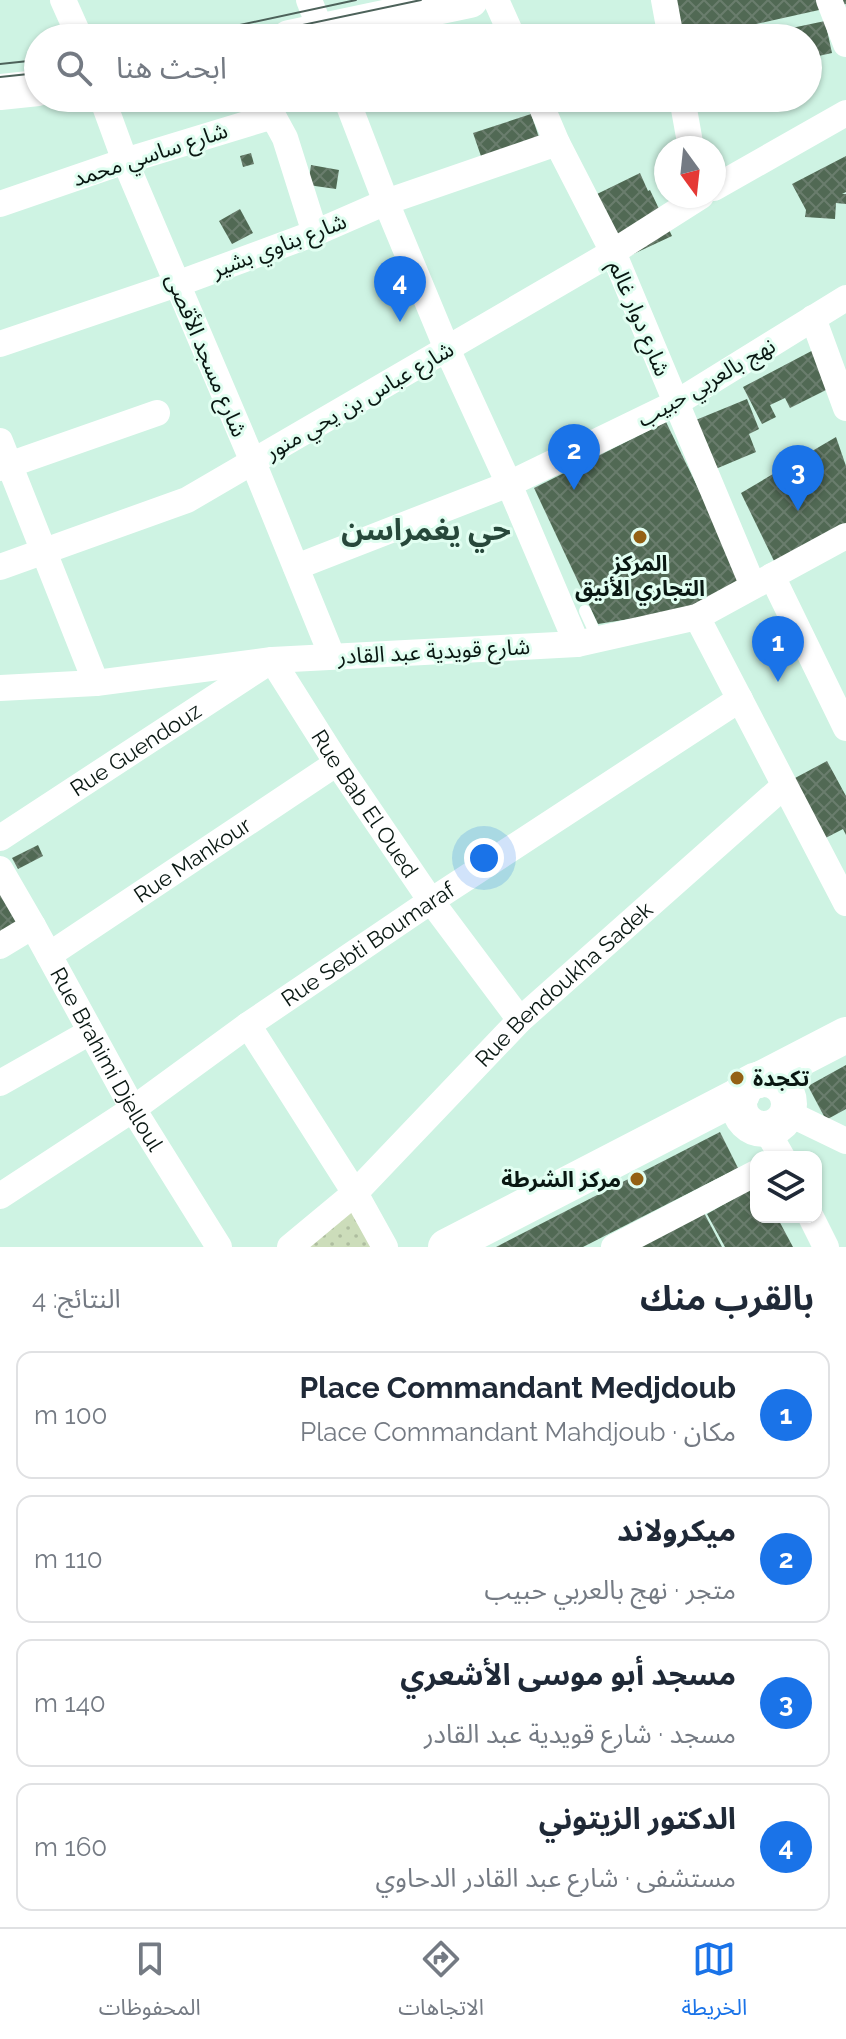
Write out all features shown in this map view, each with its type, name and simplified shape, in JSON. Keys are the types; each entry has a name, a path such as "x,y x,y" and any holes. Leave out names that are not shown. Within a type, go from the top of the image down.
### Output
{"main road":[{"path":"329,24 470,0"},
{"path":"0,92 24,89"},
{"path":"446,1247 846,1035"},
{"path":"751,1087 767,1079 781,1085 789,1098 778,1133"}],"street":[{"path":"63,0 74,24"},
{"path":"496,0 507,24"},
{"path":"664,0 668,24"},
{"path":"829,0 846,44"},
{"name":"شارع مسجد الأقصى","path":"107,112 332,656"},
{"path":"351,112 447,349 509,484 587,641"},
{"name":"شارع دوار غالم","path":"544,112 613,252 676,403 762,581 842,709"},
{"path":"685,112 689,136"},
{"path":"726,181 846,113"},
{"name":"شارع ساسي محمد","path":"0,204 125,161 273,116 285,138 315,233"},
{"name":"شارع بناوي بشير","path":"0,344 177,284 315,233 386,202 557,143"},
{"name":"شارع عباس بن يحي منور","path":"0,567 187,500 613,252 681,208"},
{"name":"نهج بالعربي حبيب","path":"296,567 509,484 676,403 846,298"},
{"path":"813,318 846,408"},
{"path":"96,683 3,458 157,413"},
{"name":"شارع قويدية عبد القادر","path":"0,688 96,683 272,660 587,641 697,617 846,536"},
{"path":"697,617 846,903"},
{"name":"Rue Bab El Oued","path":"272,660 337,763 431,901 520,1020"},
{"name":"Rue Guendouz","path":"0,838 272,660"},
{"name":"Rue Sebti Boumaraf","path":"0,1196 133,1109 248,1025 431,901 740,699"},
{"name":"Rue Mankour","path":"49,955 337,763"},
{"name":"Rue Bendoukha Sadek","path":"290,1247 355,1193 520,1020 784,786"},
{"name":"Rue Brahimi Djelloul","path":"0,869 133,1109 219,1247"},
{"path":"0,946 33,926"},
{"path":"248,1025 355,1193 385,1247"},
{"path":"0,1083 90,1032"},
{"path":"778,1133 840,1134"},
{"path":"614,1247 750,1176"},
{"path":"814,1223 826,1247"}],"lane":[{"path":"585,611 587,641"}],"green space":[{"path":"352,1208 376,1247 303,1247"}],"building":[{"path":"676,0 846,0 846,4 756,24 681,24"},
{"path":"825,21 832,53 822,55 822,24 811,24"},
{"path":"531,114 541,143 483,162 473,133"},
{"path":"251,153 254,164 243,167 240,156"},
{"path":"846,156 846,192 842,194 846,194 846,204 836,203 835,219 805,217 806,210 792,184"},
{"path":"311,165 339,170 336,189 308,185"},
{"path":"640,173 654,198 654,208 659,208 672,236 627,257 597,194"},
{"path":"240,209 253,233 232,244 219,221"},
{"path":"821,346 840,383 790,408 785,398 770,405 776,417 762,424 743,387"},
{"path":"747,399 759,429 749,434 756,452 706,473 686,424"},
{"name":"المركز التجاري الأنيق","path":"666,422 746,587 699,608 598,624 534,488"},
{"path":"836,437 846,466 846,528 776,565 741,493"},
{"path":"827,761 846,796 846,835 843,829 812,845 780,786"},
{"path":"38,845 43,856 18,869 12,858"},
{"path":"0,893 26,924 0,939"},
{"path":"846,1065 846,1109 826,1120 808,1086"},
{"path":"720,1132 738,1168 583,1247 496,1247"},
{"path":"750,1189 750,1223 780,1223 793,1247 725,1247 707,1214"},
{"path":"703,1211 722,1247 636,1247"}],"tram line":[{"path":"244,24 356,0"},
{"path":"307,24 421,0"},
{"path":"0,64 24,61"},
{"path":"0,77 24,74"}],"place":[{"name":"الدكتور الزيتوني","path":"400,322"},
{"name":"ميكرولاند","path":"574,490"},
{"name":"مسجد أبو موسى الأشعري","path":"798,511"},
{"name":"المركز التجاري الأنيق","path":"640,537"},
{"name":"Place Commandant Medjdoub","path":"778,682"},
{"name":"تكجدة","path":"737,1078"},
{"name":"مركز الشرطة","path":"637,1179"}],"district":[{"name":"حي يغمراسن","path":"426,529"}]}
